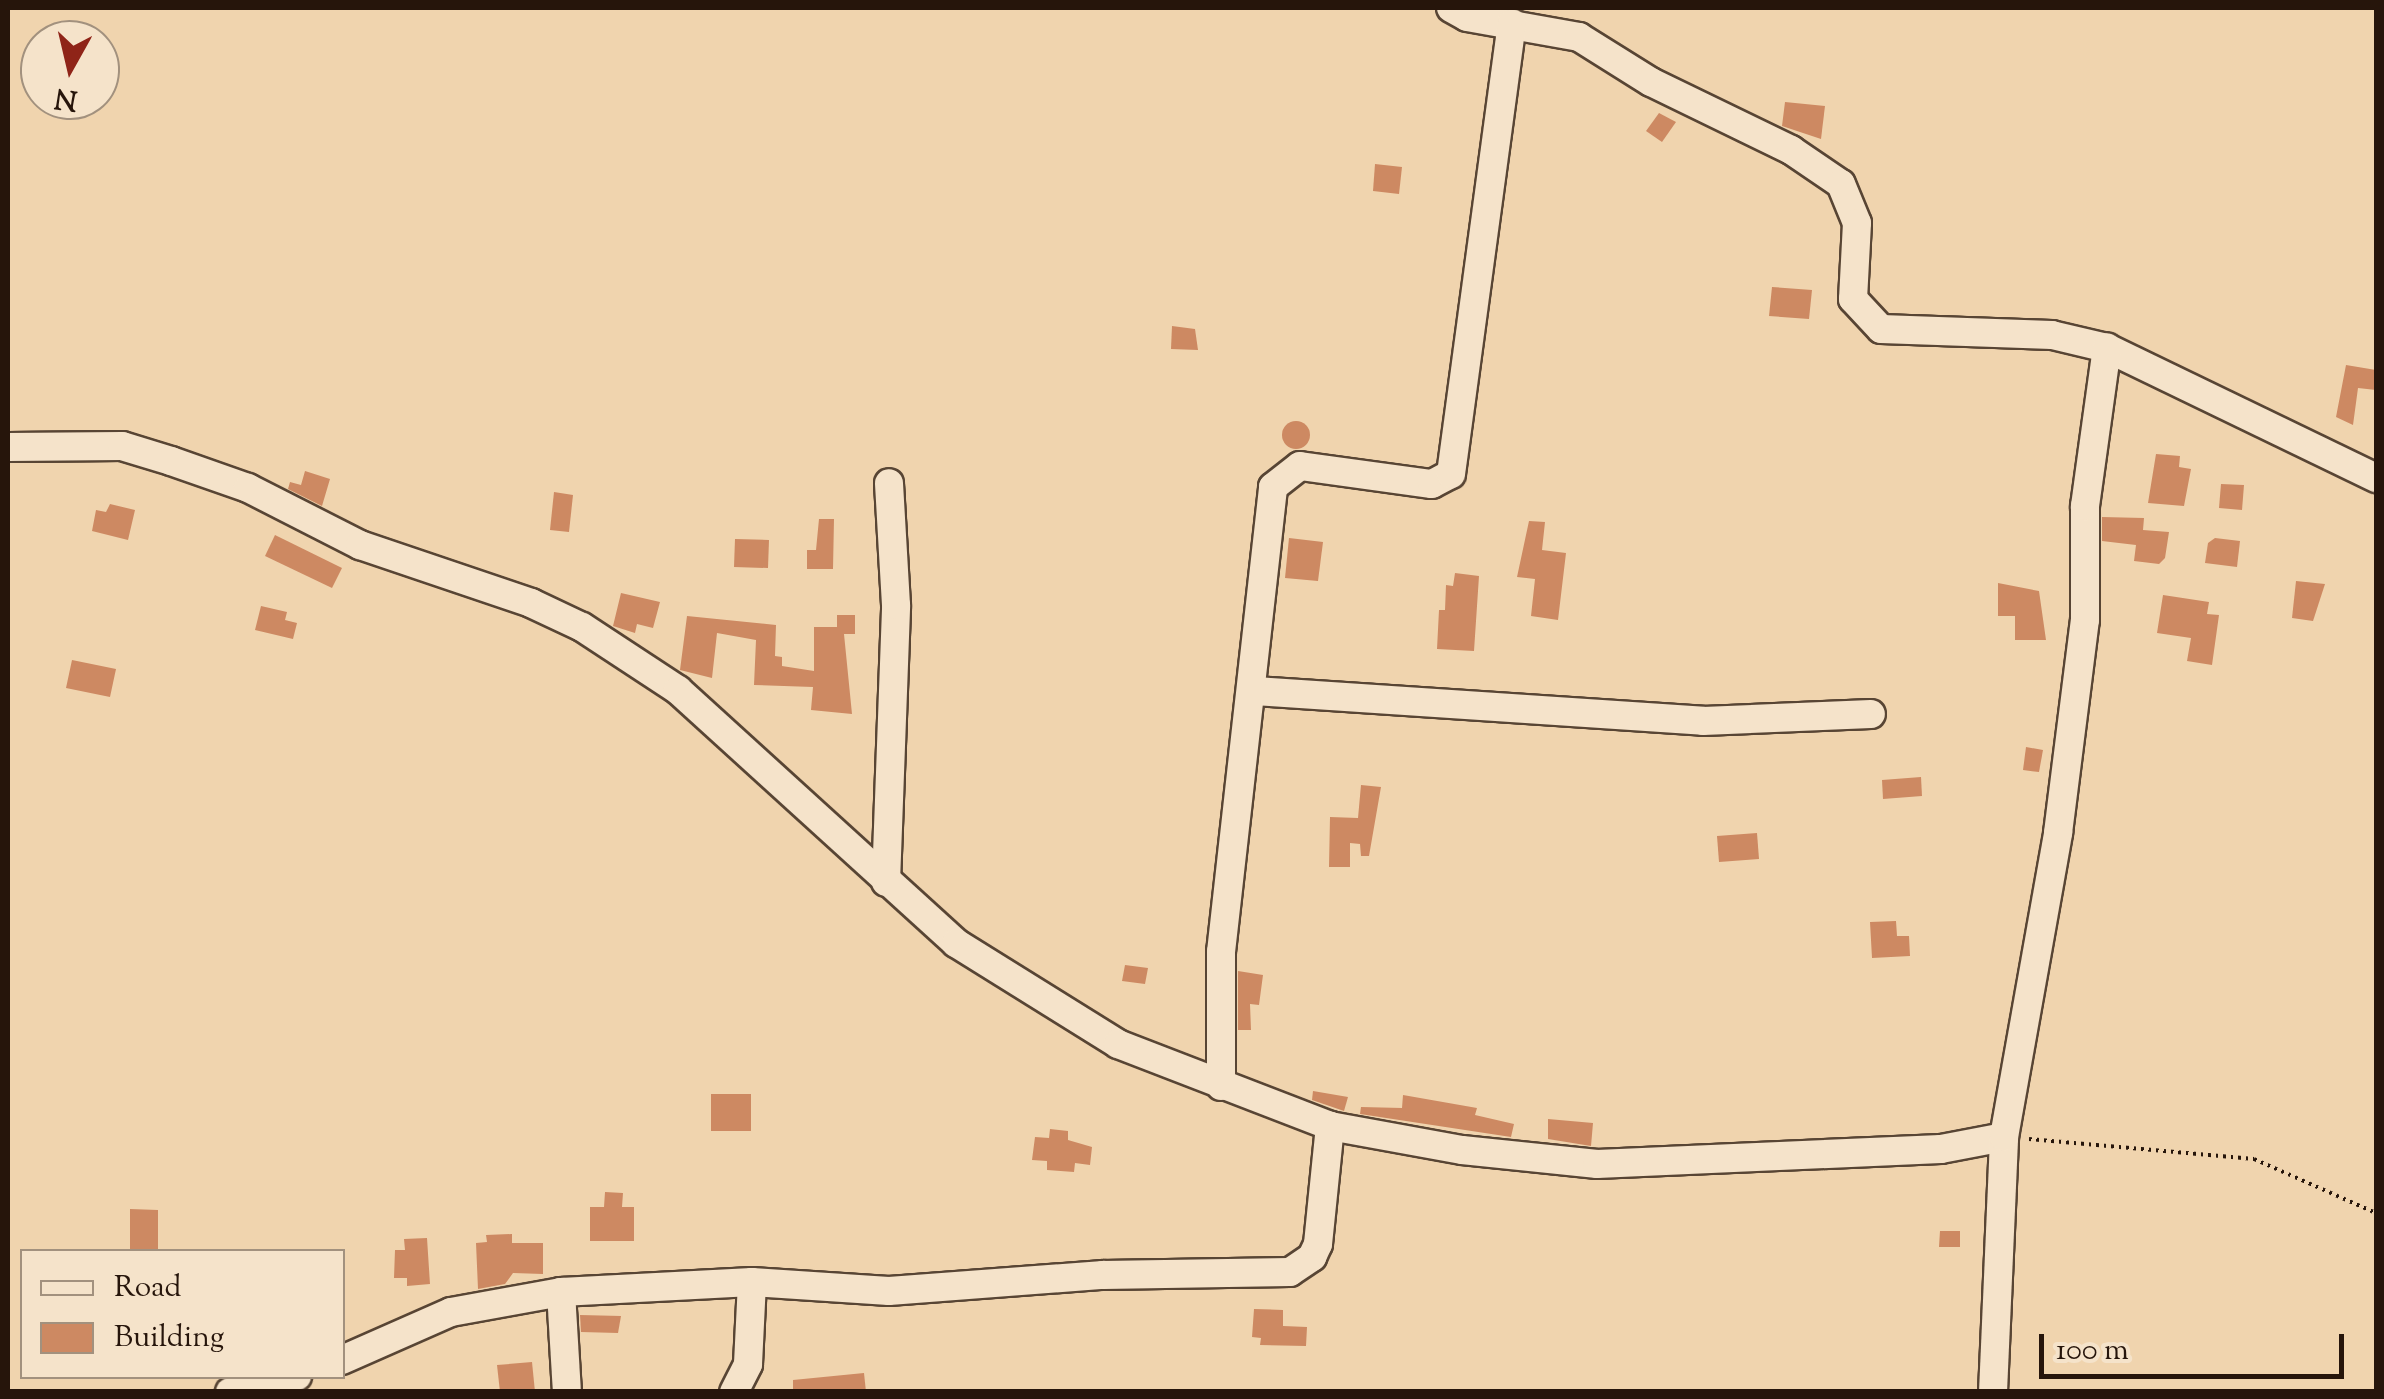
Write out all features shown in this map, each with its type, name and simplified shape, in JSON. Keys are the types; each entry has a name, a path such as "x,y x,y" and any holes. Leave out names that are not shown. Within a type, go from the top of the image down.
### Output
{"street":[{"path":"1450,8 1467,17 1579,37 1651,82 1791,150 1841,184 1857,223 1853,299 1881,329 2052,336 2107,348 2376,478"},
{"path":"1221,1086 1221,952 1255,690 1270,500 1281,476 1300,466 1432,484 1451,474 1456,460 1512,23"},
{"path":"1993,1392 2004,1137 2058,833 2085,620 2091,447 2107,348"},
{"path":"8,447 122,446 172,461 248,488 360,544 532,602 582,627 678,690 956,943 1118,1044 1330,1126 1462,1150 1597,1164 1941,1149 2004,1137"},
{"path":"886,882 896,604 889,483"},
{"path":"1255,690 1702,721 1872,714"},
{"path":"345,1359 451,1312 561,1292 752,1282 889,1291 1103,1276 1290,1272 1312,1257 1318,1244 1330,1126"},
{"path":"734,1392 748,1364 752,1282"},
{"path":"561,1292 567,1392"},
{"path":"230,1392 284,1379"}],"path":[{"path":"2004,1137 2254,1159 2376,1213"}],"building":[{"path":"1785,102 1825,106 1821,139 1782,126"},
{"path":"1659,113 1676,122 1662,142 1646,131"},
{"path":"1375,164 1402,167 1399,194 1373,191"},
{"path":"1772,287 1812,290 1809,319 1769,316"},
{"path":"1172,326 1195,329 1198,350 1171,349"},
{"path":"2346,365 2376,370 2376,390 2358,388 2353,425 2336,417"},
{"path":"1296,421 1306,425 1310,435 1306,445 1296,449 1286,445 1282,435 1286,425"},
{"path":"2156,454 2180,456 2179,467 2191,469 2184,506 2148,503"},
{"path":"305,471 330,479 322,506 288,489 290,482 301,485"},
{"path":"2221,484 2244,485 2242,510 2219,508"},
{"path":"554,492 573,495 569,532 550,530"},
{"path":"110,504 135,510 128,540 92,531 96,510 106,512"},
{"path":"2102,517 2144,518 2143,530 2169,532 2165,558 2159,564 2134,561 2136,545 2102,541"},
{"path":"819,519 834,519 833,569 807,569 807,550 816,550"},
{"path":"1529,521 1545,522 1542,550 1566,553 1558,620 1531,616 1535,579 1517,577"},
{"path":"275,535 342,568 332,588 265,556"},
{"path":"1289,538 1323,542 1318,581 1285,578"},
{"path":"2215,538 2240,541 2237,567 2205,563 2208,543"},
{"path":"735,539 769,540 768,568 734,567"},
{"path":"1455,573 1479,576 1474,651 1437,649 1439,610 1445,610 1446,585 1453,586"},
{"path":"2296,581 2325,584 2313,621 2292,618"},
{"path":"1998,583 2039,591 2046,640 2015,640 2015,616 1998,616"},
{"path":"621,593 660,602 653,628 637,624 635,633 613,626"},
{"path":"2163,595 2209,602 2207,614 2219,615 2212,665 2187,661 2191,638 2157,633"},
{"path":"261,606 287,612 285,620 297,623 293,639 255,630"},
{"path":"837,615 855,615 855,634 844,634 852,714 811,710 813,687 754,685 756,640 717,633 712,678 680,670 687,616 776,625 775,656 782,657 782,666 814,671 814,627 837,627"},
{"path":"72,660 116,669 110,697 66,688"},
{"path":"2026,747 2043,750 2039,772 2023,770"},
{"path":"1921,777 1922,796 1883,799 1882,780"},
{"path":"1361,785 1381,787 1369,856 1361,856 1360,844 1350,843 1350,867 1329,867 1330,817 1358,818"},
{"path":"1757,833 1759,859 1719,862 1717,836"},
{"path":"1896,921 1897,936 1909,936 1910,956 1872,958 1870,922"},
{"path":"1125,965 1148,968 1145,984 1122,981"},
{"path":"1238,971 1263,975 1259,1005 1250,1004 1251,1030 1238,1030"},
{"path":"1313,1091 1348,1097 1344,1111 1312,1100"},
{"path":"711,1094 751,1094 751,1131 711,1131"},
{"path":"1403,1095 1477,1108 1475,1115 1514,1124 1511,1137 1360,1114 1361,1107 1402,1108"},
{"path":"1548,1119 1593,1123 1591,1146 1548,1139"},
{"path":"1050,1129 1068,1131 1068,1140 1092,1147 1090,1165 1075,1163 1074,1172 1047,1170 1047,1161 1032,1160 1035,1137 1049,1138"},
{"path":"605,1192 623,1193 622,1207 634,1207 634,1241 590,1241 590,1207 604,1207"},
{"path":"130,1209 158,1210 158,1249 130,1249"},
{"path":"1940,1231 1960,1231 1960,1247 1939,1247"},
{"path":"512,1234 512,1243 543,1243 543,1274 513,1273 505,1284 478,1289 476,1243 487,1242 486,1235"},
{"path":"427,1238 430,1284 407,1286 407,1278 394,1278 395,1250 405,1250 404,1239"},
{"path":"1254,1309 1283,1310 1283,1326 1307,1327 1306,1346 1260,1345 1261,1338 1252,1337"},
{"path":"580,1315 621,1316 618,1333 581,1332"},
{"path":"532,1362 535,1392 500,1392 497,1365"},
{"path":"864,1373 866,1392 793,1392 793,1380"}]}
